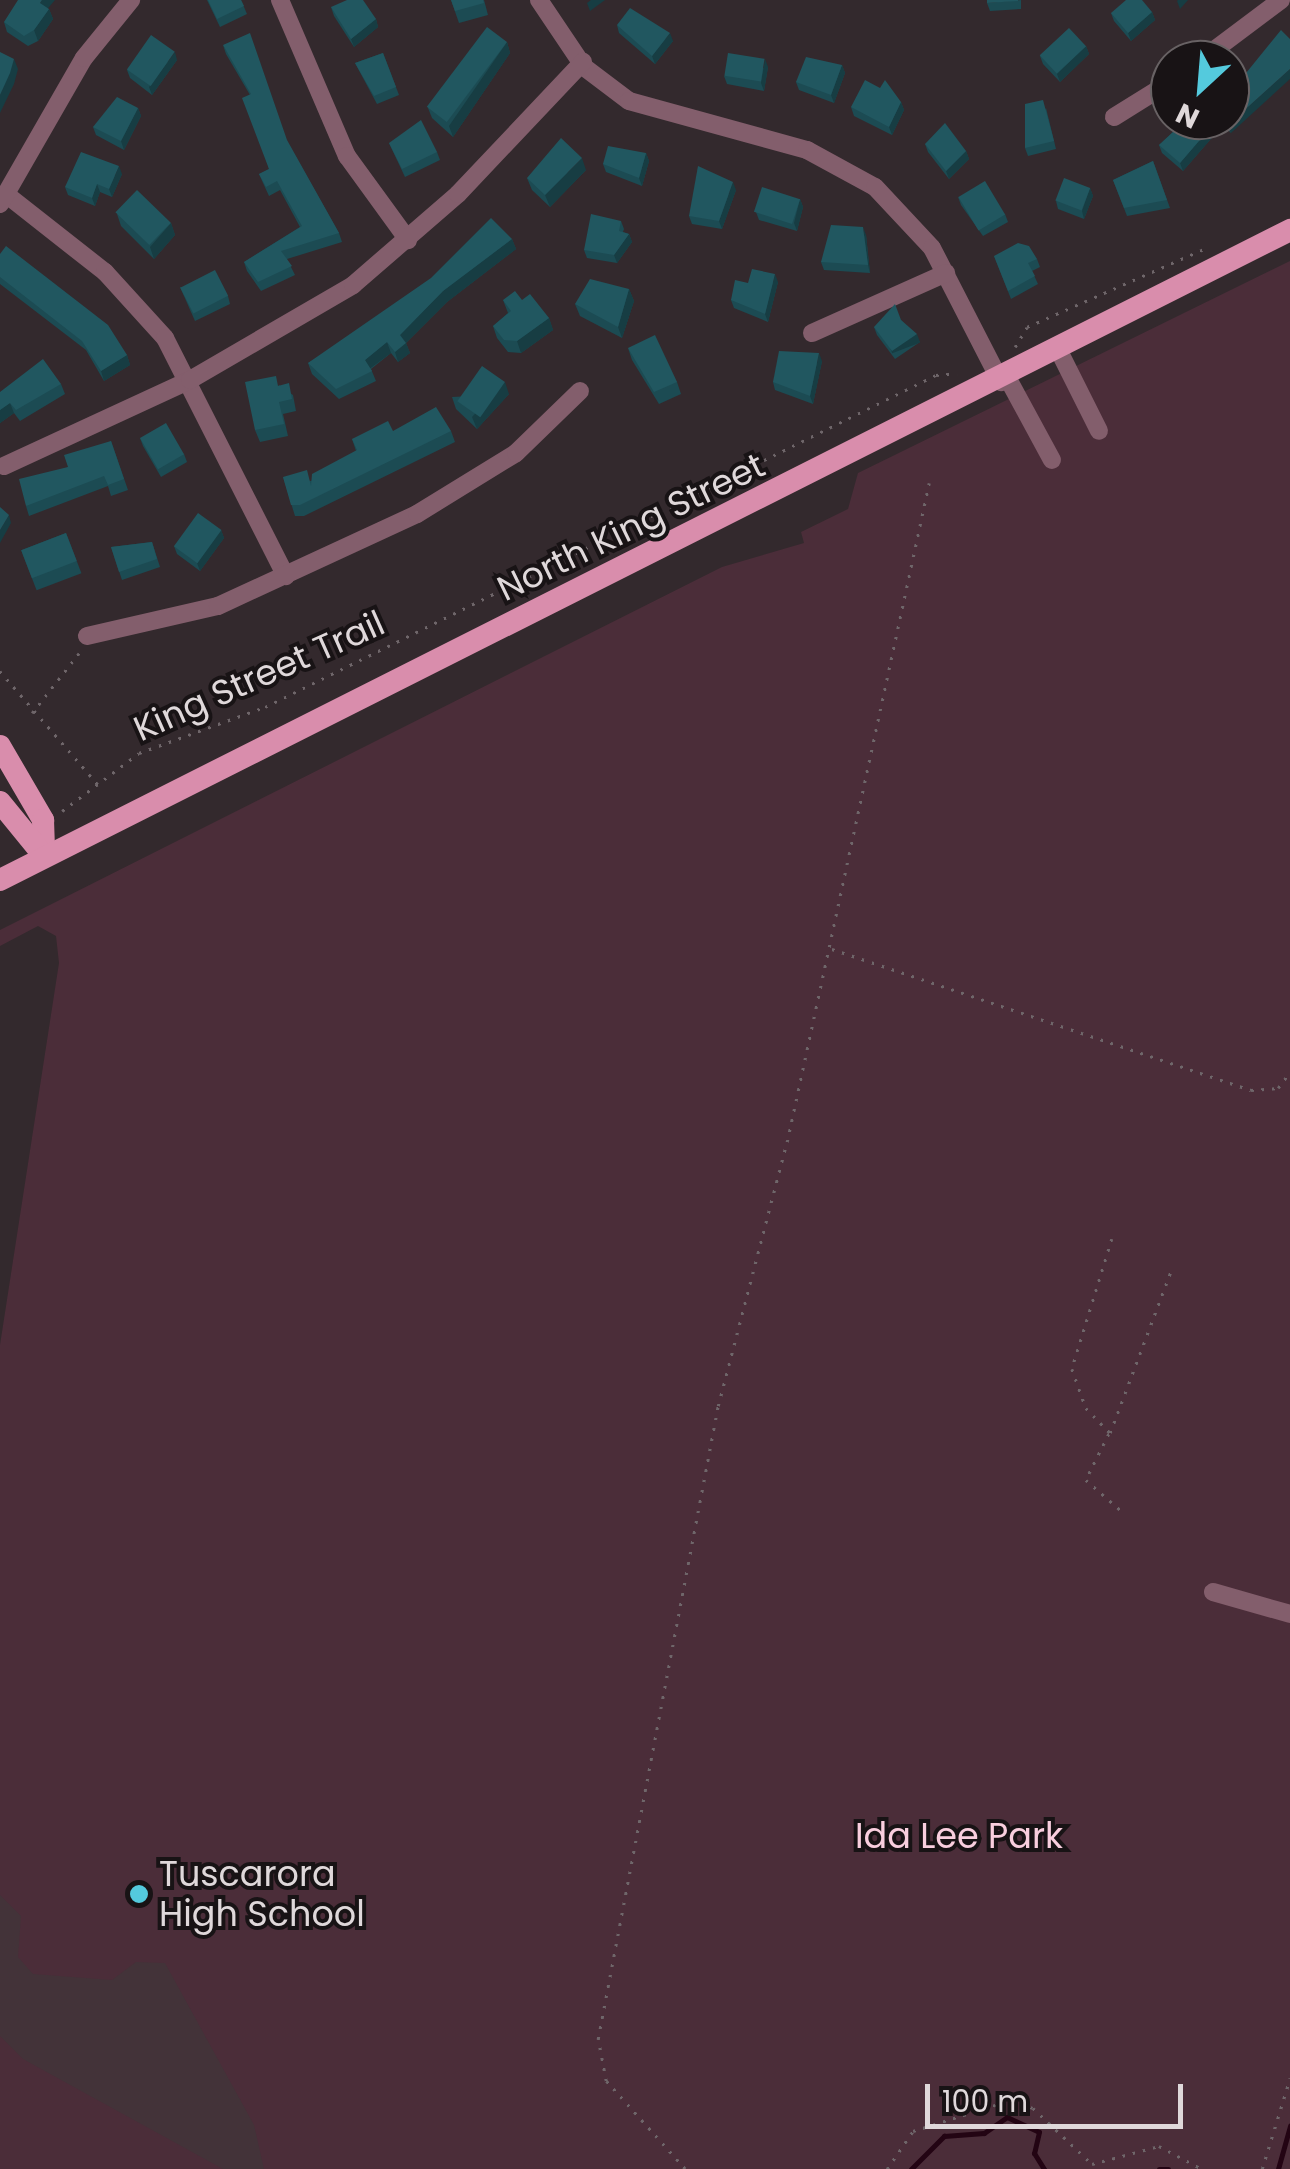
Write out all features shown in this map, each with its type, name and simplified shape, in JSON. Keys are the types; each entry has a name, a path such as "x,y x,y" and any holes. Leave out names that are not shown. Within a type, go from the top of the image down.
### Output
{"main road":[{"name":"North King Street","path":"0,880 1000,375 1060,353 1290,230"},
{"path":"0,746 42,820 44,856"},
{"path":"0,802 44,856"}],"street":[{"path":"130,0 84,58 4,200 135,302 190,380 286,576"},
{"path":"280,0 347,156 408,240"},
{"path":"539,0 583,62 652,112 807,150 860,176 906,215 946,273 1000,375 1052,460"},
{"path":"1228,40 1281,0"},
{"path":"4,466 190,380 324,305 408,240 583,62"},
{"path":"1114,118 1150,95"},
{"path":"812,334 946,273"},
{"path":"1060,353 1099,431"},
{"path":"88,636 190,614 286,576 470,485 580,391"},
{"path":"1214,1592 1290,1614"}],"path":[{"path":"1000,375 1027,326 1214,245"},
{"name":"King Street Trail","path":"42,820 100,787 139,753 265,707 936,374 1000,375"},
{"path":"685,2169 606,2081 598,2038 718,1406 830,949 929,483"},
{"path":"31,714 69,674 88,636"},
{"path":"0,671 31,714 100,787"},
{"path":"830,949 1251,1090 1278,1088 1290,1072"},
{"path":"1110,1433 1086,1408 1072,1368 1112,1240"},
{"path":"1125,1514 1086,1480 1110,1433 1172,1270"},
{"path":"1262,2169 1290,2078"},
{"path":"887,2169 913,2131 1010,2100 1032,2108 1092,2164 1159,2146 1202,2169"}],"shaded area":[{"name":"Tuscarora High School","path":"0,1620 557,2169 0,2169"}],"green space":[{"name":"Ida Lee Park","path":"1290,261 1290,2169 264,2169 254,2125 165,1963 136,1962 112,1980 33,1974 18,1957 21,1916 0,1895 0,1345 59,963 56,936 38,926 0,946 0,930 722,567 804,543 801,532 848,509 858,473"},
{"path":"0,2036 23,2059 223,2169 0,2169"}],"building":[{"path":"18,0 42,0 40,3 49,9 34,30 24,36 4,22"},
{"path":"208,0 241,0 244,6 217,19"},
{"path":"347,0 363,0 376,19 351,39 331,7"},
{"path":"451,0 483,0 484,3 455,11"},
{"path":"1126,0 1142,0 1152,12 1128,33 1111,13"},
{"path":"630,8 670,33 652,56 617,25"},
{"path":"487,27 507,42 447,122 427,107"},
{"path":"1069,28 1086,46 1057,74 1040,55"},
{"path":"1281,30 1290,39 1290,69 1250,105 1250,68"},
{"path":"250,33 287,140 339,233 281,251 292,266 258,282 244,262 302,226 277,181 266,187 259,174 269,169 242,98 251,94 223,45"},
{"path":"151,35 175,52 151,86 127,69"},
{"path":"0,52 14,59 0,95"},
{"path":"383,53 396,87 374,96 355,63"},
{"path":"728,53 765,59 761,82 724,76"},
{"path":"806,57 842,65 831,95 796,82"},
{"path":"865,80 880,88 885,80 901,102 889,127 851,107"},
{"path":"117,97 138,108 121,141 93,127"},
{"path":"1043,100 1054,141 1025,148 1025,104"},
{"path":"421,120 437,152 402,169 389,143"},
{"path":"945,123 966,151 946,171 925,144"},
{"path":"561,138 582,158 545,195 527,178"},
{"path":"1164,140 1200,140 1180,163 1159,145"},
{"path":"608,146 646,153 639,178 603,164"},
{"path":"81,152 119,166 109,189 97,184 92,198 65,187"},
{"path":"1153,161 1167,200 1124,208 1113,180"},
{"path":"698,166 733,182 719,221 689,216"},
{"path":"1064,178 1090,188 1082,210 1055,200"},
{"path":"985,181 1005,214 979,230 958,197"},
{"path":"762,187 800,199 792,224 754,212"},
{"path":"137,190 171,223 149,245 115,212"},
{"path":"591,214 621,221 619,231 629,234 614,255 584,250"},
{"path":"491,218 512,239 443,291 400,335 406,343 395,352 387,342 365,360 372,371 336,389 308,363 431,278"},
{"path":"831,225 863,227 868,265 821,262"},
{"path":"1018,243 1029,246 1037,259 1028,263 1035,276 1008,291 994,256"},
{"path":"6,246 108,325 127,355 101,371 82,341 0,277 0,254"},
{"path":"752,269 775,274 765,314 731,300 735,280 748,283"},
{"path":"215,270 228,296 193,314 180,288"},
{"path":"590,279 629,289 618,327 575,304"},
{"path":"515,291 522,300 530,294 549,318 517,341 504,340 493,326 511,311 503,300"},
{"path":"895,304 901,320 917,334 892,351 874,327"},
{"path":"655,335 677,382 654,392 628,348"},
{"path":"779,351 819,353 810,396 773,382"},
{"path":"43,359 61,384 16,410 10,403 0,410 0,392"},
{"path":"482,366 505,382 480,417 457,401"},
{"path":"276,376 278,386 289,383 292,399 279,402 284,424 255,430 245,382"},
{"path":"436,407 451,431 300,505 291,505 283,477 307,470 311,486 312,474 357,450 352,439 388,421 393,431"},
{"path":"166,423 184,454 158,469 140,438"},
{"path":"111,441 124,479 108,485 104,476 26,506 19,479 68,467 64,455"},
{"path":"0,507 9,515 0,530"},
{"path":"198,513 221,530 197,563 174,546"},
{"path":"66,533 77,561 32,578 21,550"},
{"path":"152,542 157,559 119,572 111,547"}],"waterway":[{"path":"911,2169 944,2136 984,2133 1007,2117 1039,2132 1034,2153 1044,2169"},
{"path":"1278,2169 1290,2126"},
{"path":"1159,2169 1168,2169"}],"place":[{"name":"Tuscarora High School","path":"139,1894"}]}
